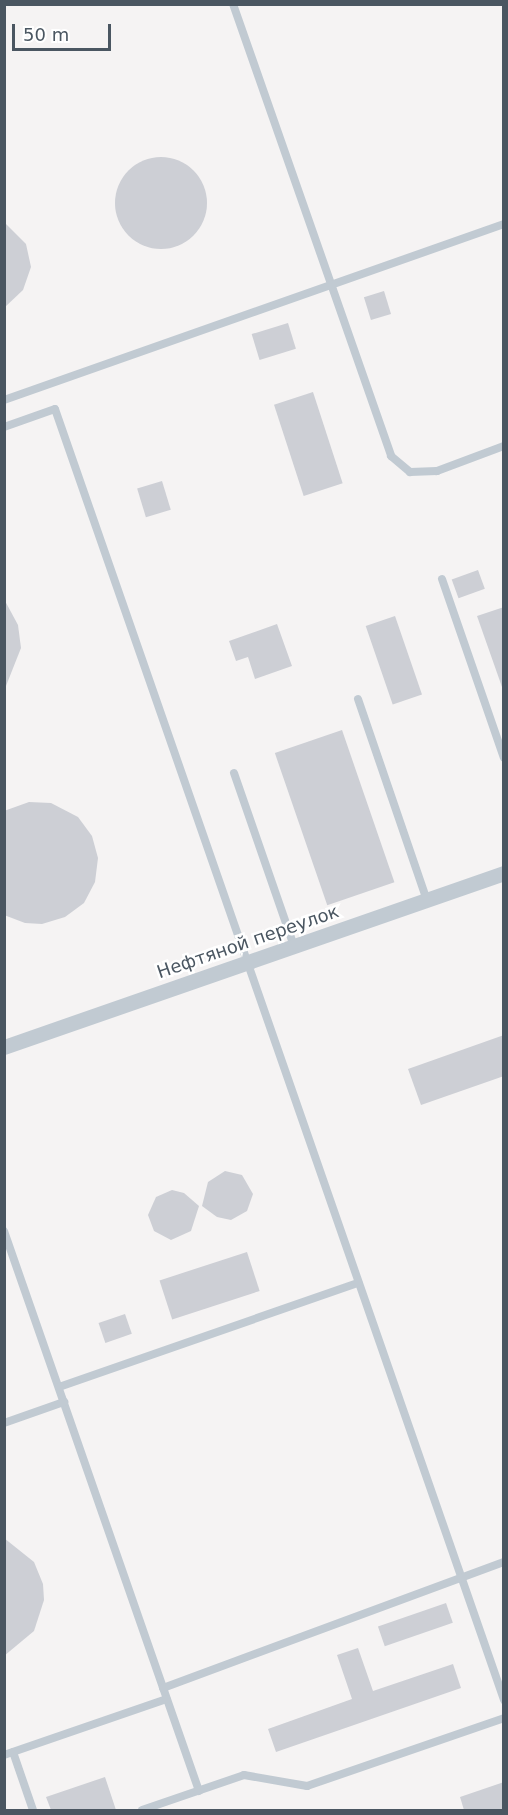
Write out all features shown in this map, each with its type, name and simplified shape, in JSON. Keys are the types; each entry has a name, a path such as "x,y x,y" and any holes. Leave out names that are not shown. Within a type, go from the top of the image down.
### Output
{"street":[{"name":"Нефтяной переулок","path":"4,1047 504,873"}],"lane":[{"path":"233,4 391,456 410,472 437,471 504,446"},
{"path":"4,400 504,224"},
{"path":"4,427 55,409 504,1700"},
{"path":"442,579 504,758"},
{"path":"358,699 427,900"},
{"path":"234,773 294,946"},
{"path":"4,1231 199,1791"},
{"path":"59,1387 358,1282"},
{"path":"4,1423 64,1402"},
{"path":"163,1688 504,1562"},
{"path":"4,1755 167,1698"},
{"path":"142,1810 244,1775 307,1786 504,1718"},
{"path":"13,1752 33,1810"}],"building":[{"path":"161,157 179,160 194,170 204,185 207,203 204,221 194,236 179,246 161,249 143,246 128,236 118,221 115,203 118,185 128,170 143,160"},
{"path":"4,222 26,244 31,267 23,290 4,308"},
{"path":"384,291 391,314 371,320 364,297"},
{"path":"288,323 296,349 260,360 252,334"},
{"path":"313,392 343,483 304,496 274,405"},
{"path":"162,481 171,510 146,517 137,489"},
{"path":"478,570 485,589 459,598 452,580"},
{"path":"4,599 18,625 21,648 4,691"},
{"path":"504,607 504,687 502,687 477,616"},
{"path":"395,616 422,694 393,705 366,626"},
{"path":"277,624 292,666 255,679 248,657 236,661 229,641"},
{"path":"342,730 394,882 327,905 275,753"},
{"path":"29,802 51,803 78,817 92,836 98,858 95,882 84,903 65,917 42,924 25,923 4,915 4,811"},
{"path":"504,1035 504,1076 421,1105 408,1069"},
{"path":"225,1171 242,1175 253,1194 247,1211 231,1220 217,1217 202,1206 208,1182"},
{"path":"172,1190 184,1193 199,1206 191,1231 171,1240 154,1231 148,1215 156,1197"},
{"path":"247,1252 260,1291 172,1319 160,1280"},
{"path":"125,1314 132,1334 105,1343 99,1323"},
{"path":"4,1538 34,1562 43,1584 44,1600 34,1631 4,1656"},
{"path":"446,1603 453,1623 385,1646 378,1626"},
{"path":"358,1648 373,1691 453,1664 461,1688 276,1752 268,1729 352,1699 337,1655"},
{"path":"105,1777 116,1810 51,1810 46,1797"},
{"path":"504,1782 504,1810 464,1810 460,1797"}]}
